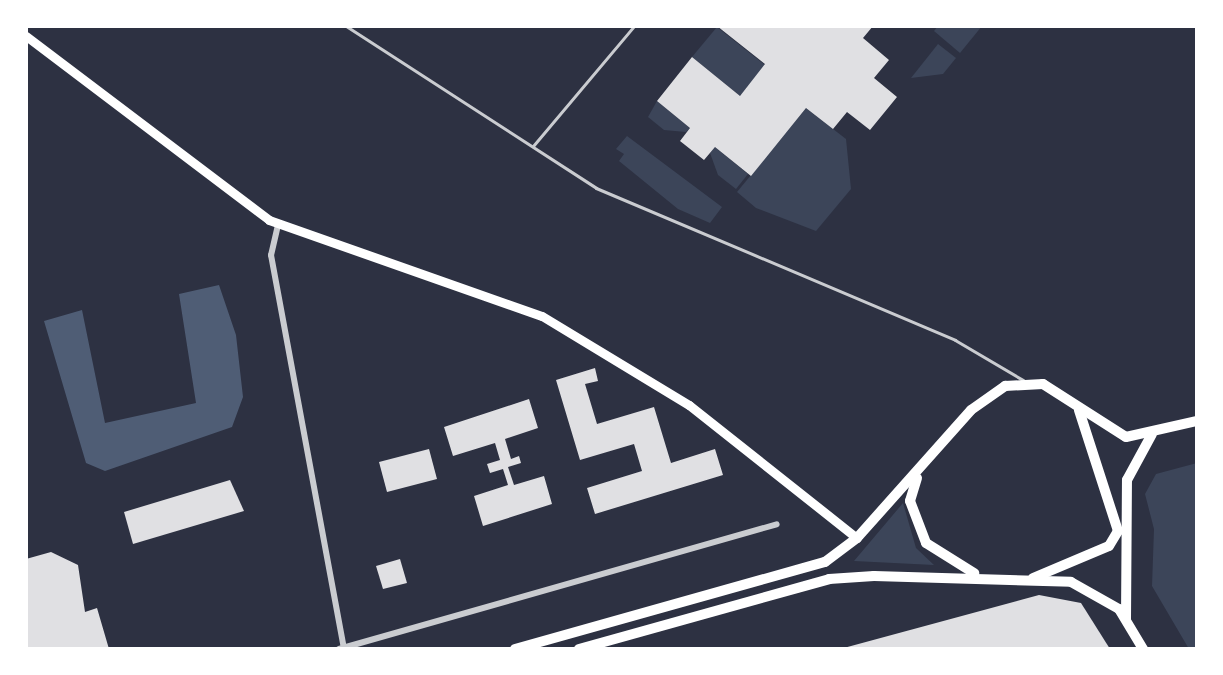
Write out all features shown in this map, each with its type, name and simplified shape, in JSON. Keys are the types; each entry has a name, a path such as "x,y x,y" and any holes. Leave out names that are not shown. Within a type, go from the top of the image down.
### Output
{"main road":[{"path":"26,36 221,187 274,222 452,279 542,316 689,405 857,538"},
{"path":"515,649 825,562 857,538 971,410 1023,380 1053,389 1126,437 1152,434 1197,421"},
{"path":"1030,579 1109,546 1118,531 1078,408"},
{"path":"1126,621 1127,480 1152,434"},
{"path":"925,463 910,501 926,543 960,569 996,578"},
{"path":"579,649 829,579 996,578 1030,579 1088,588 1126,621 1143,649"}],"street":[{"path":"274,222 273,270 341,648 777,524"}],"lane":[{"path":"346,26 620,200 955,340 1023,380"},
{"path":"533,146 634,26"}],"shaded area":[{"path":"938,26 982,26 960,53 934,31"},
{"path":"717,27 765,65 740,96 692,57"},
{"path":"938,44 956,58 943,74 911,78"},
{"path":"657,101 690,128 686,132 664,130 648,117"},
{"path":"806,108 846,139 851,189 816,231 756,208 737,192"},
{"path":"627,136 722,207 710,223 678,209 619,161 624,154 616,149"},
{"path":"715,147 748,174 736,189 718,175 710,153"},
{"path":"219,285 236,335 243,397 232,427 105,471 86,463 44,321 82,310 105,423 196,403 179,294"},
{"path":"1197,463 1197,649 1189,649 1152,586 1154,529 1145,494 1156,474"},
{"path":"903,503 916,548 934,565 854,561"}],"building":[{"path":"717,26 873,26 863,38 889,60 874,78 897,97 870,130 847,112 833,129 806,108 751,176 715,147 704,160 680,141 690,128 657,101 692,57 740,96 765,64"},
{"path":"595,368 598,381 585,384 597,424 654,407 671,463 715,449 723,475 595,514 587,488 642,471 634,444 580,460 556,380"},
{"path":"529,399 538,428 505,439 511,459 519,456 521,463 508,467 514,485 544,476 552,504 483,526 474,496 508,485 503,469 490,473 487,464 500,460 495,443 453,456 444,427"},
{"path":"429,449 437,479 387,492 379,462"},
{"path":"230,480 244,511 133,544 124,512"},
{"path":"51,552 78,565 85,612 97,608 109,649 26,649 26,559"},
{"path":"400,559 407,583 383,589 376,566"},
{"path":"1039,595 1081,603 1110,649 840,649"}]}
